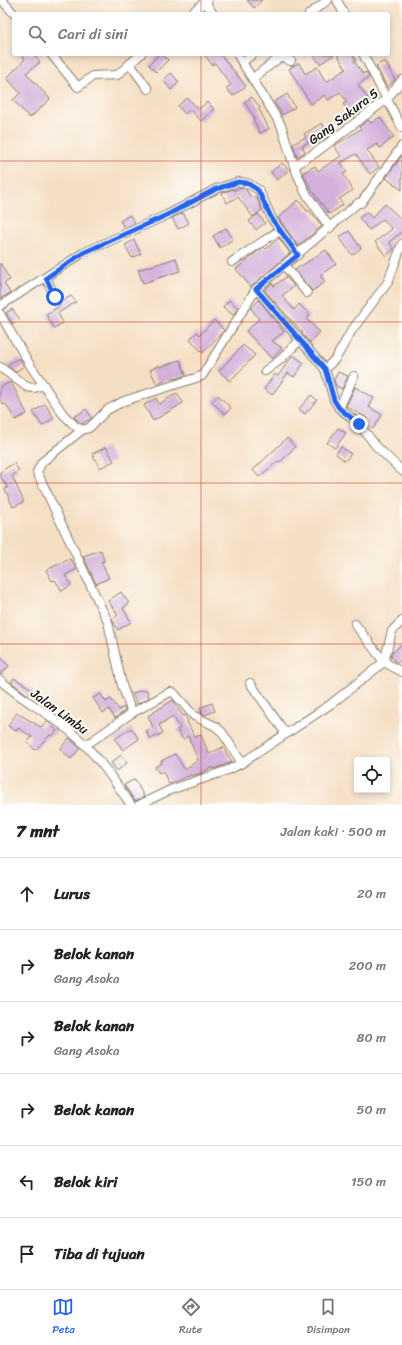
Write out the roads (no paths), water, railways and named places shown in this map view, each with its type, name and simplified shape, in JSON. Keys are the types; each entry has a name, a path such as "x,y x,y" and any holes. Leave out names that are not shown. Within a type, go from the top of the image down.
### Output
{"street":[{"path":"2,0 12,12"},
{"path":"312,12 328,0"},
{"path":"337,0 343,12"},
{"path":"192,12 206,1 212,12"},
{"path":"53,56 78,87 93,76 117,75 139,56"},
{"path":"238,56 281,125 294,166 305,192 330,228"},
{"path":"242,62 250,56"},
{"path":"364,56 402,128"},
{"path":"253,78 279,58 284,58 291,61"},
{"path":"130,64 148,89"},
{"name":"Gang Sakura 5","path":"294,166 315,153 387,99 402,80"},
{"path":"132,713 122,685 108,622 37,472 42,462 82,430 89,428 107,410 124,401 202,376 256,289 358,203 361,203 402,146"},
{"path":"0,306 83,253 167,215 216,189 238,182 247,183 258,190 280,232 298,255"},
{"path":"232,262 274,234 280,232"},
{"path":"325,369 336,358 352,330 388,282 402,244"},
{"path":"285,266 306,294"},
{"path":"46,278 55,297"},
{"path":"256,289 325,369 334,400 339,408 359,424 376,446 402,471"},
{"path":"0,314 30,365 64,414 75,426 82,430"},
{"path":"265,371 280,360 300,340"},
{"path":"0,367 28,387 34,388 44,385"},
{"path":"339,408 354,376"},
{"path":"139,805 170,790 242,764 331,704 384,662 392,631 402,621"},
{"path":"356,624 384,662 402,672"},
{"name":"Jalan Limbu","path":"0,680 14,692 65,727 86,745 131,805"},
{"path":"250,683 286,734"},
{"path":"86,745 132,713 170,692 174,693 194,716 215,726 222,732 242,764"}]}
